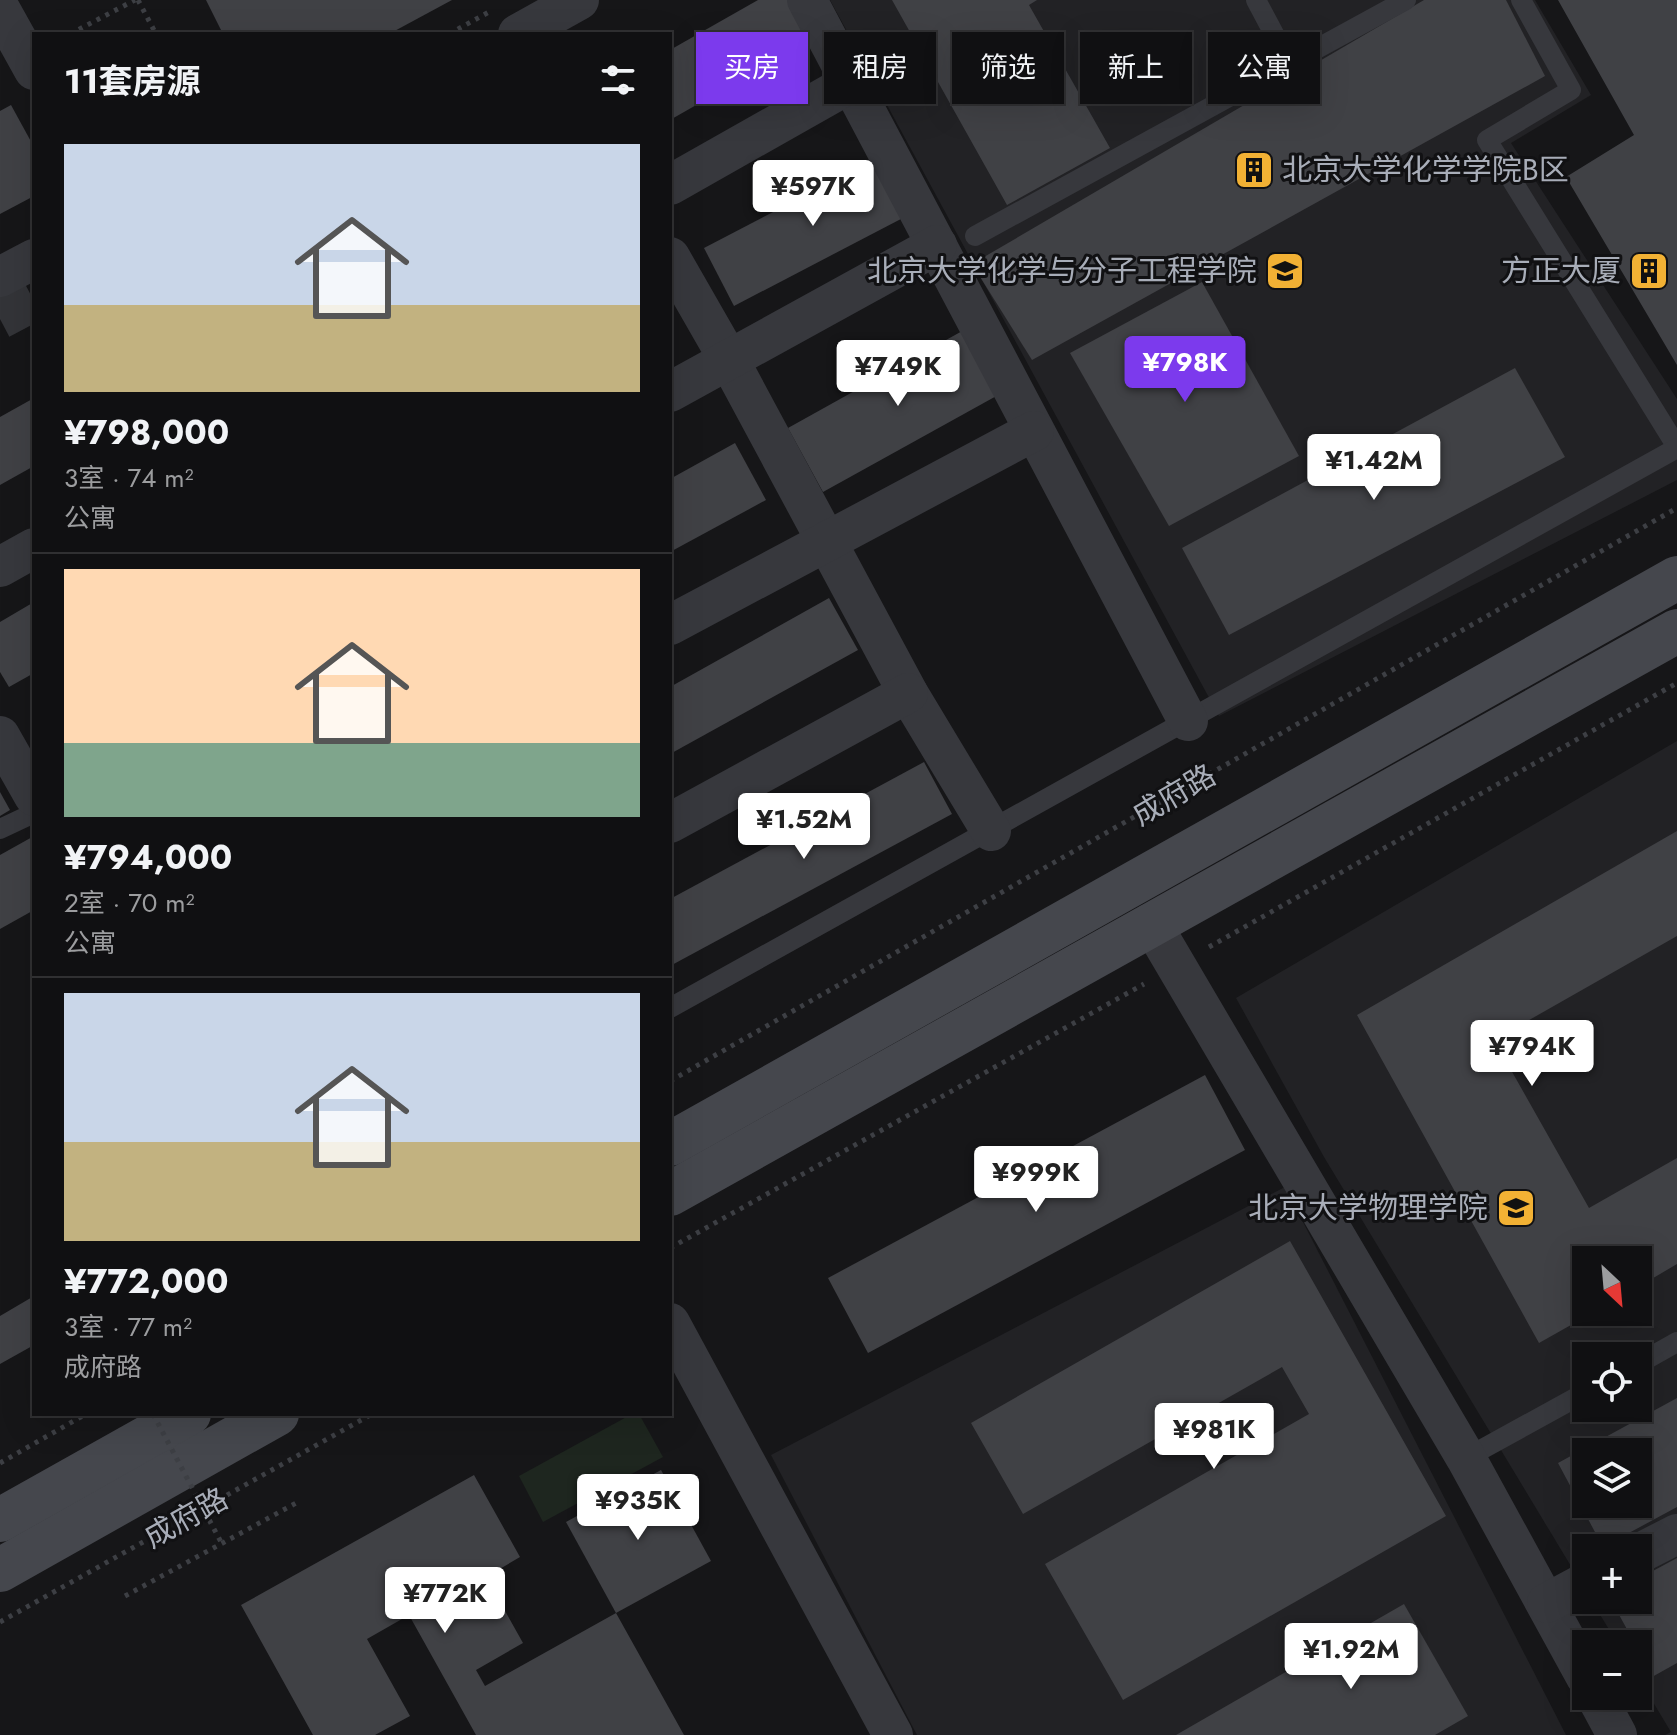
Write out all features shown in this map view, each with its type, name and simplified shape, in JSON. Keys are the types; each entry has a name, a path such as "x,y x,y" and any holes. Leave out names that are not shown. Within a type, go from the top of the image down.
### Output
{"main road":[{"name":"成府路","path":"672,1143 1677,578"},
{"path":"672,1193 1677,631"},
{"path":"0,1520 185,1416"},
{"name":"成府路","path":"0,1570 273,1416"}],"street":[{"path":"508,20 579,0"},
{"path":"807,0 825,32"},
{"path":"0,9 32,66"},
{"path":"672,184 824,98"},
{"path":"863,104 1188,721"},
{"path":"672,391 937,245"},
{"path":"0,277 32,260"},
{"path":"672,260 908,693 991,831"},
{"path":"672,624 1034,431"},
{"path":"0,567 32,549"},
{"path":"672,822 908,693"},
{"path":"16,748 32,791"},
{"path":"1151,923 1466,1458 1572,1650"},
{"path":"672,1327 893,1735"},
{"path":"1652,1547 1677,1534"},
{"path":"1547,1603 1572,1590"},
{"path":"1604,1710 1617,1735"}],"lane":[{"path":"1256,0 1273,32"},
{"path":"1320,47 1406,0"},
{"path":"672,1007 1677,447 1487,140 1571,90 1521,0"},
{"path":"975,236 1217,104"},
{"path":"0,829 32,814"},
{"path":"1652,1356 1677,1342"},
{"path":"1466,1458 1572,1400"}],"path":[{"path":"74,32 136,0 155,32"},
{"path":"457,32 508,20"},
{"name":"成府路","path":"672,1080 1677,508"},
{"path":"0,1463 82,1416"},
{"path":"154,1416 222,1544"},
{"name":"成府路","path":"0,1622 368,1416"},
{"path":"125,1596 298,1502"}],"shaded area":[{"name":"北京大学化学与分子工程学院","path":"830,0 1535,0 1591,95 1511,143 1677,399 1677,480 1219,716 887,104 936,104 936,32 847,32"},
{"name":"北京大学物理学院","path":"1677,741 1677,1735 1665,1735 1671,1732 1652,1700 1652,1630 1609,1630 1600,1614 1652,1614 1652,1534 1572,1534 1572,1568 1324,1157 1236,998"},
{"path":"1285,1187 1566,1735 917,1735 771,1455"},
{"path":"628,1416 640,1416 663,1457 543,1522 519,1476"}],"building":[{"path":"206,0 452,0 393,32 222,32"},
{"path":"758,0 806,0 824,32 808,41 808,32 702,32"},
{"path":"892,0 1037,0 1029,5 1044,32 952,32 952,104 1064,104 1064,67 1080,95 1080,104 1085,104 1110,148 1007,205 936,78 936,32 910,32"},
{"name":"北京大学化学学院B区","path":"1424,0 1506,0 1545,76 1032,360 972,264 1246,104 1320,104 1320,61"},
{"name":"方正大厦","path":"1558,0 1677,0 1677,365 1566,177 1634,135"},
{"path":"696,35 698,104 672,119 672,49"},
{"path":"11,105 32,143 32,197 0,214 0,111"},
{"path":"892,150 922,208 734,306 704,248"},
{"path":"1202,282 1299,456 1169,526 1070,353"},
{"path":"973,325 1009,389 823,492 788,428"},
{"path":"1515,368 1565,457 1229,635 1182,548"},
{"path":"32,399 32,467 0,485 0,417"},
{"path":"735,443 766,500 672,551 672,478"},
{"path":"829,598 858,650 672,753 672,686"},
{"path":"32,603 32,674 9,687 0,672 0,622"},
{"path":"924,762 952,814 672,965 672,898"},
{"path":"0,792 10,810 0,816"},
{"path":"1677,831 1677,936 1494,1040 1589,1208 1677,1158 1677,1264 1652,1279 1652,1246 1572,1246 1572,1324 1539,1343 1357,1015"},
{"path":"32,837 32,911 0,929 0,855"},
{"path":"1205,1075 1245,1150 868,1353 828,1278"},
{"path":"1290,1241 1446,1516 1123,1700 1045,1564 1309,1414 1282,1367 1023,1514 971,1423"},
{"path":"32,1297 32,1346 0,1364 0,1316"},
{"path":"1677,1398 1677,1507 1627,1534 1596,1534 1587,1518 1652,1518 1652,1438 1604,1438 1633,1422 1652,1422 1652,1412"},
{"path":"1572,1455 1572,1489 1558,1463"},
{"path":"661,1470 711,1561 616,1613 566,1522"},
{"path":"474,1475 520,1557 486,1577 523,1643 476,1670 485,1686 616,1613 684,1735 476,1735 409,1615 367,1639 410,1716 375,1735 313,1735 241,1605"},
{"path":"1677,1558 1677,1663 1652,1677 1652,1630 1627,1630 1619,1614 1652,1614 1652,1571"},
{"path":"1404,1604 1468,1716 1435,1735 1176,1735"}],"tunnel":[{"path":"0,319 32,302"}],"place":[{"name":"北京大学化学学院B区","path":"1254,170"},
{"name":"北京大学化学与分子工程学院","path":"1285,271"},
{"name":"方正大厦","path":"1649,271"},
{"name":"北京大学物理学院","path":"1516,1208"}]}
